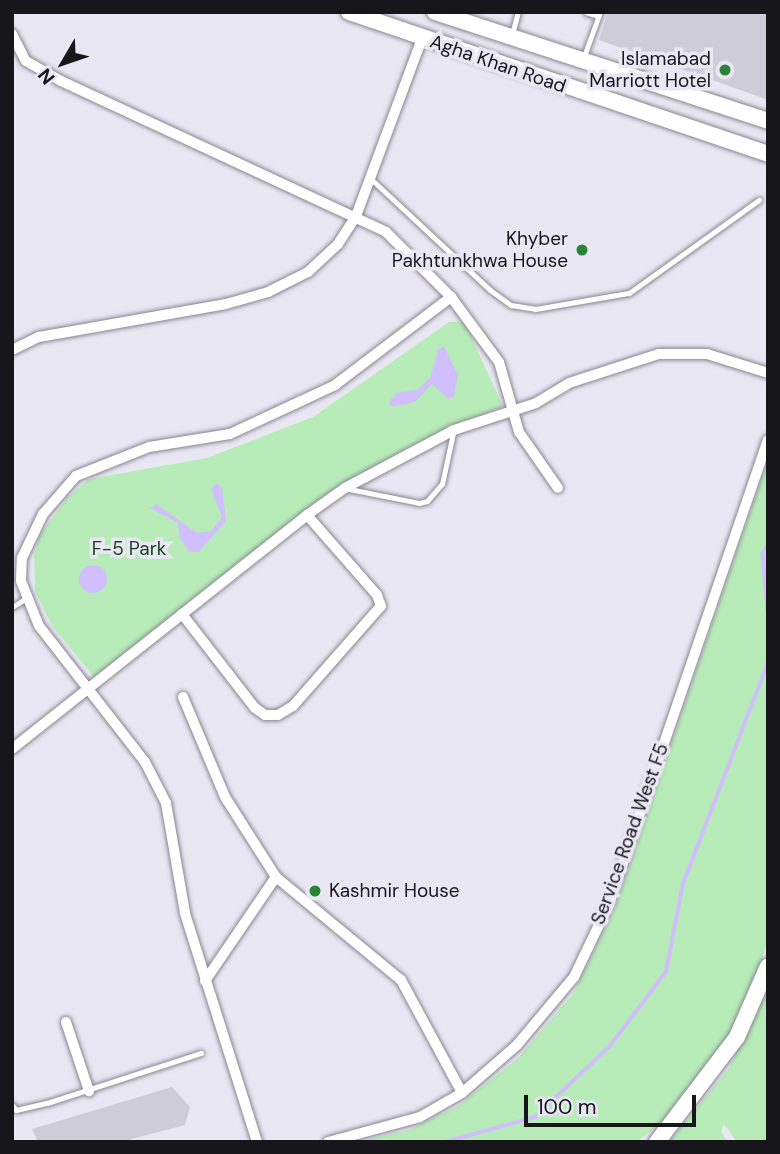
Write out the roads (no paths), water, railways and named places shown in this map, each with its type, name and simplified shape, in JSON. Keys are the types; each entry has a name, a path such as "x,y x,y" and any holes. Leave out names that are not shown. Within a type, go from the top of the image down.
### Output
{"street":[{"name":"Agha Khan Road","path":"349,12 768,154"},
{"name":"Agha Khan Road","path":"434,12 512,34 768,121"},
{"path":"12,350 39,337 268,292 308,272 338,244 356,216 434,12"},
{"path":"12,34 26,61 61,80 266,179 356,216 386,232 451,297 499,362 519,432 558,488"},
{"path":"257,1142 185,913 166,803 145,762 38,626 25,600 22,558 32,532 55,496 76,476 149,447 230,434 335,385 451,297"},
{"path":"12,749 307,514 345,488 454,430 513,410 569,383 659,354 707,354 768,373"},
{"name":"Service Road West F5","path":"328,1142 420,1118 462,1093 517,1045 574,977 609,904 768,440"},
{"path":"182,614 256,708 265,715 278,715 293,706 381,606 377,595 307,514"},
{"path":"183,697 225,797 276,877 401,980 462,1093"},
{"path":"205,981 276,877"},
{"path":"657,1142 737,1037 768,966"},
{"path":"66,1022 89,1091"}],"lane":[{"path":"512,34 518,12"},
{"path":"583,59 599,14 586,12"},
{"path":"371,179 490,290 511,305 535,309 629,293 643,286 760,200"},
{"path":"345,488 419,503 428,501 442,484 454,430"},
{"path":"12,607 25,600"},
{"path":"12,1105 16,1110 89,1091 201,1053"}],"waterway":[{"path":"768,545 763,554 768,610"},
{"path":"445,1142 535,1117 610,1046 666,972 683,884 768,662"}],"place":[{"name":"Islamabad Marriott Hotel","path":"725,70"},
{"name":"Khyber Pakhtunkhwa House","path":"582,250"},
{"name":"Kashmir House","path":"315,891"}],"park label":[{"name":"F-5 Park","path":"129,549"}]}
